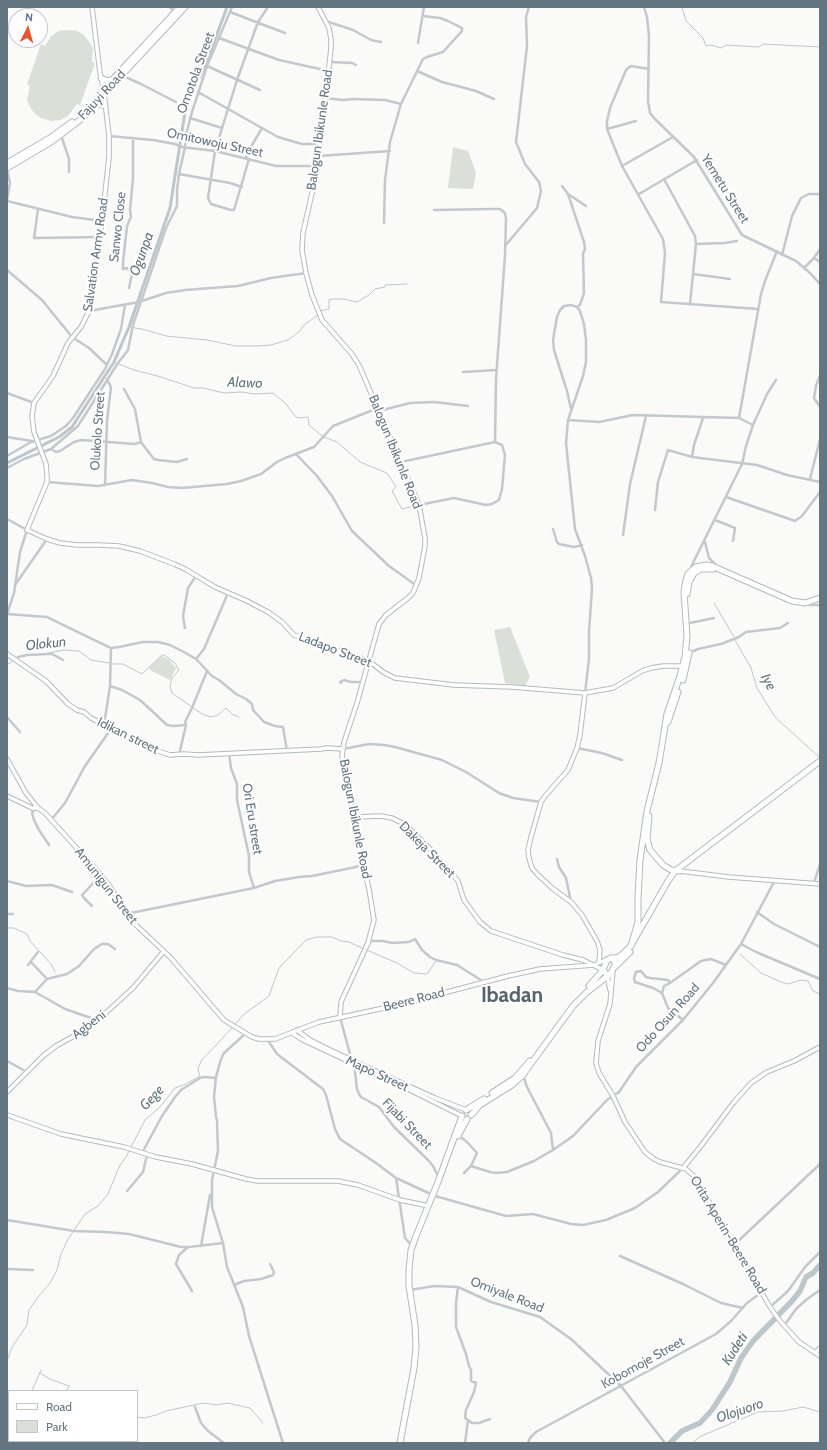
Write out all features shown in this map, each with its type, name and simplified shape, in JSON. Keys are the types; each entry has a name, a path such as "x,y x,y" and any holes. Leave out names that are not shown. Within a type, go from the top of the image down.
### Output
{"highway":[{"name":"Fajuyi Road","path":"7,168 51,142 80,120 96,103 112,81 180,7"},
{"name":"Fajuyi Road","path":"7,163 50,138 72,122 121,76 185,7"},
{"path":"101,78 112,81"},
{"path":"96,103 106,106"},
{"path":"610,959 622,955 631,947 638,922 639,867 648,816 662,765 669,706 683,666 687,636 684,592 688,574 696,567 701,565 718,567 791,604 809,606 820,602"},
{"path":"666,723 686,670 689,653 690,623 687,598 688,588 691,578 697,570 707,568 718,571 792,601 810,602 820,598"},
{"path":"400,1443 414,1368 416,1347 410,1265 412,1247 458,1135 469,1117 480,1105 512,1085 562,1018 606,973 614,968 643,932 678,871 820,762"},
{"path":"648,816 647,839 650,850 663,865 678,871"},
{"path":"610,959 615,962 614,968"},
{"path":"606,973 610,959"},
{"path":"434,1195 462,1113 522,1073"},
{"path":"466,1110 469,1111 469,1117"},
{"path":"462,1116 464,1119 469,1117"},
{"path":"410,1265 429,1206"},
{"path":"404,1443 417,1368 419,1347 418,1324 411,1290"}],"main road":[{"name":"Salvation Army Road","path":"34,403 53,376 64,350 84,322 89,312 100,237 109,136 92,7"},
{"name":"Balogun Ibikunle Road","path":"318,7 329,28 331,39 330,62 318,166 303,233 302,250 306,273 319,315 330,330 356,359 419,505 424,528 425,546 417,586 408,598 382,619 376,632 363,682 344,742 342,755 344,773 348,794 355,817 374,920 368,942 341,1002 340,1017"},
{"path":"27,530 47,482 47,470 36,441 33,423 34,403"},
{"name":"Ladapo Street","path":"27,530 47,539 68,545 108,545 130,548 179,566 209,584 268,612 282,622 294,635 369,661 383,672 395,678 454,685 512,687 585,693 613,688 642,671 663,666 683,666"},
{"name":"Idikan street","path":"7,654 46,681 74,708 131,740 170,755 198,755 326,748 343,749"},
{"path":"585,693 577,748 568,770 541,802 528,850 530,863 537,874 552,888 571,902 594,935 600,950 610,959"},
{"name":"Amunigun Street","path":"7,759 19,782 36,808 51,820 100,875 111,888 126,914 164,951 218,1013 230,1024"},
{"path":"7,796 22,804 36,808"},
{"name":"Dakeja Street","path":"355,817 381,816 400,821 406,825 432,851 458,881 464,900 480,922 490,931 583,960 594,965"},
{"path":"678,871 729,877 820,884"},
{"path":"599,962 600,950"},
{"name":"Agbeni","path":"7,1092 56,1046 83,1031 98,1020 133,988 164,951"},
{"path":"606,973 594,965 610,959"},
{"name":"Beere Road","path":"230,1024 245,1034 259,1039 275,1039 319,1022 398,1006 484,982 540,969 594,965"},
{"name":"Orita Aperin-Beere Road","path":"614,968 610,1004 598,1041 596,1059 599,1073 613,1096 625,1122 645,1152 654,1159 690,1171 698,1181 774,1313 799,1342 820,1356"},
{"name":"Orita Aperin-Beere Road","path":"606,973 611,993"},
{"name":"Mapo Street","path":"297,1030 310,1040 353,1062"},
{"name":"Mapo Street","path":"292,1033 303,1040 434,1100 462,1116"},
{"path":"683,1168 734,1102 751,1083 760,1076 794,1061 820,1047"},
{"name":"Mapo Street","path":"434,1100 466,1110"},
{"path":"7,1115 61,1134 124,1147 147,1155 213,1169 257,1181 344,1182 400,1200 429,1206"},
{"path":"815,1353 820,1348"}],"street":[{"path":"170,7 174,13"},
{"name":"Omotola Street","path":"51,449 78,426 107,379 128,350 141,302 166,228 177,206 176,190 190,118 198,92 232,7"},
{"path":"262,128 248,152 242,187 236,208 231,210 211,204 208,198 215,151 237,80 258,22 268,7"},
{"path":"418,43 424,7"},
{"path":"505,246 537,208 541,191 539,182 525,164 516,142 527,46 526,17 529,7"},
{"name":"Yemetu Street","path":"644,7 649,31 648,101 650,113 697,160 742,235 777,251 782,255 787,256 804,268 820,284"},
{"path":"230,12 285,33"},
{"path":"384,223 385,180 390,142 401,104 417,70 425,58 443,52 462,32 462,28 448,21 440,18 423,16"},
{"path":"326,21 353,30 371,40 381,42"},
{"path":"219,38 280,60 329,71"},
{"path":"330,62 352,63 356,65"},
{"path":"208,66 260,90"},
{"path":"649,69 630,66 626,70 610,108 607,129 622,166 663,239 661,302 758,309"},
{"path":"417,70 442,82 476,91 494,98"},
{"path":"121,76 141,84 176,102"},
{"path":"198,92 288,141 302,144 320,144"},
{"path":"325,98 343,100 385,100 401,104"},
{"path":"190,118 222,128"},
{"path":"607,129 636,121"},
{"path":"61,135 69,159 69,172"},
{"name":"Omitowoju Street","path":"109,136 176,144 184,147 215,151 282,166 318,166"},
{"path":"622,166 674,137"},
{"name":"Sanwo Close","path":"129,288 132,274 126,268 123,269 123,262 127,226 131,217 133,138"},
{"path":"319,156 390,151"},
{"path":"638,194 697,160"},
{"path":"7,168 10,183 7,201 72,217 102,220"},
{"path":"179,174 230,183 242,187"},
{"path":"664,179 695,236 696,244 690,304"},
{"path":"562,186 568,194 585,249 583,254 584,293 580,305 577,307"},
{"path":"568,194 586,206"},
{"path":"782,255 792,216 801,198 809,194 820,194"},
{"path":"434,210 478,208 500,209 503,211 506,219 496,370 495,442"},
{"path":"38,209 34,238 100,237"},
{"path":"696,244 737,241"},
{"path":"804,268 814,258 820,249"},
{"path":"739,418 762,287 777,251"},
{"path":"814,258 820,262"},
{"path":"7,270 42,300 72,337 88,348 107,365"},
{"path":"89,312 141,302 166,293 238,286 271,278 306,273"},
{"path":"693,274 730,280"},
{"path":"7,456 55,433 66,426 73,418 107,365 121,329 125,304"},
{"path":"571,409 554,350 553,340 557,317 560,310 564,306 571,305 577,307 580,311 586,331 586,356 583,376 568,420 566,443 566,456 574,523 582,545 591,578 592,588 589,659 585,693"},
{"path":"463,372 496,370"},
{"path":"820,375 814,398 820,407"},
{"name":"Olukolo Street","path":"105,485 108,408 112,387 107,379"},
{"path":"688,574 742,464 753,425 767,394 776,380"},
{"path":"124,389 135,409 142,442 154,459 177,462 187,459"},
{"path":"7,393 34,403"},
{"path":"47,482 98,486 124,480 132,480 174,488 227,484 250,479 261,474 277,462 314,447 333,426 378,410 410,403 434,402 468,406"},
{"path":"568,420 599,422 633,415 739,418 753,425"},
{"path":"623,535 630,484 646,416"},
{"path":"692,457 694,445 703,418"},
{"path":"7,437 36,441"},
{"path":"810,479 820,439"},
{"path":"7,468 41,452 51,449 56,452 60,451 74,442 81,440 135,444 142,442"},
{"path":"400,463 495,442 502,445 505,455 502,489 499,500 492,504 486,505 454,498 419,505"},
{"path":"655,510 658,482 667,450 692,457 758,465 787,475 820,482"},
{"path":"296,454 317,476 332,496 352,531 389,566 417,586"},
{"path":"726,497 795,521 802,516 820,492"},
{"path":"7,519 27,530 20,552 15,586 7,614 47,617 111,648 143,642 158,642 170,645 196,659 212,676 246,699 252,704 253,710 264,722 283,727 287,751"},
{"path":"715,520 735,528 733,541"},
{"path":"553,530 559,544 574,547 582,545"},
{"path":"15,586 47,539"},
{"path":"705,541 709,558 718,567"},
{"path":"185,628 183,616 188,588 196,576"},
{"path":"196,659 204,649 228,593"},
{"path":"809,606 820,605"},
{"path":"690,623 714,618"},
{"path":"689,653 698,649 721,644 739,637 746,632 780,628 788,623"},
{"path":"104,725 110,686 111,648"},
{"path":"15,659 27,655 52,654 63,660"},
{"path":"178,755 186,725 185,722 207,671"},
{"path":"341,683 340,682 344,680 351,682 363,682"},
{"path":"110,686 122,690 140,700 167,725 186,725"},
{"path":"7,717 20,732"},
{"path":"51,820 65,803 84,766 112,729"},
{"path":"343,749 368,744 395,747 442,760 466,772 499,793 513,798 541,802"},
{"path":"577,748 602,752 622,760"},
{"name":"Ori Eru street","path":"229,753 231,768 237,784 238,800 249,856 249,872 254,888"},
{"path":"36,808 32,813 34,820 49,845"},
{"path":"557,859 559,867 566,878 571,902"},
{"path":"126,914 254,888 299,877 312,876 356,867 363,865 363,862"},
{"path":"814,883 820,864"},
{"path":"92,906 82,895 100,875"},
{"name":"Odo Osun Road","path":"471,1166 490,1172 506,1172 534,1161 573,1136 601,1105 622,1088 636,1067 683,1020 741,944 775,880"},
{"path":"7,881 33,886 52,885 72,892"},
{"path":"757,912 774,924 820,947"},
{"path":"7,914 13,914"},
{"path":"368,942 409,942 415,939 422,950 430,957 457,965 484,982"},
{"path":"35,992 47,979 67,974 79,966 94,949 102,944 108,944 115,949"},
{"path":"741,944 756,952 820,979"},
{"path":"28,965 38,952"},
{"path":"683,1020 668,1008 662,993 664,986 701,961 711,959 726,965"},
{"path":"30,962 47,979"},
{"path":"662,993 653,988 635,982 634,978 636,972 641,971 650,978 668,980 670,983"},
{"path":"7,988 18,991 35,992 65,1009 98,1020"},
{"name":"Fijabi Street","path":"340,1017 353,1062 357,1089 361,1097 379,1108 394,1127 428,1160 439,1178"},
{"path":"201,1246 211,1192 213,1169 218,1151 217,1120 214,1098 216,1078 224,1053 245,1034"},
{"path":"267,1039 276,1054 323,1089 335,1129 340,1139 376,1162 396,1178 434,1195 506,1216 533,1214 571,1224 583,1225 606,1220 634,1208 658,1192 683,1168"},
{"path":"7,1061 27,1072"},
{"path":"522,1073 527,1087 550,1133 553,1150"},
{"path":"142,1153 162,1116 181,1090 200,1078 216,1078"},
{"path":"458,1135 477,1153 471,1166 464,1173"},
{"path":"127,1192 142,1172 147,1155"},
{"path":"734,1245 820,1164"},
{"path":"396,1178 405,1238 412,1247"},
{"path":"211,1192 212,1206 223,1243 227,1267 243,1307 251,1341 284,1443"},
{"path":"7,1220 74,1231 129,1234 189,1247 223,1243"},
{"path":"189,1247 179,1255 176,1264 192,1291"},
{"path":"770,1307 788,1291 805,1267 820,1252"},
{"path":"620,1256 721,1303 743,1308"},
{"path":"234,1286 244,1281 261,1279 273,1275 274,1272 270,1264"},
{"path":"7,1269 33,1270"},
{"name":"Omiyale Road","path":"411,1290 434,1286 458,1288 491,1302 540,1317 571,1340 621,1386 665,1443"},
{"path":"458,1288 456,1303 456,1327 466,1354 468,1366 471,1370 471,1381 476,1383 474,1392 466,1410 465,1418 472,1423 479,1423 490,1419"},
{"path":"784,1326 796,1310 806,1300 820,1290"},
{"name":"Kobomoje Street","path":"528,1443 530,1438 536,1432 708,1339 722,1329 762,1292"},
{"path":"195,1407 201,1423 224,1443"},
{"path":"465,1443 468,1419"}],"green space":[{"path":"59,31 77,31 84,35 93,49 92,62 95,63 80,105 77,104 68,116 60,120 51,121 41,118 34,113 30,107 27,100 30,86 27,84 40,48 48,48 48,41 51,36"},
{"path":"453,147 468,151 476,173 473,189 448,188"},
{"path":"510,627 530,677 525,686 505,683 494,630"},
{"path":"162,656 169,660 176,668 170,680 150,670 149,668"}],"waterway":[{"name":"Ogunpa","path":"7,463 59,437 72,427 114,362 129,327 170,208 185,112 194,87 205,67 227,7"},
{"path":"682,7 686,21 703,38 706,46 711,45 721,48 726,45 759,47 763,44 820,47"},
{"path":"320,311 329,309 329,300 343,299 357,302 369,295 375,289 385,287 385,285 407,284"},
{"path":"129,327 166,336 207,340 236,346 258,346 271,345 288,340 300,331 304,325 318,315"},
{"name":"Alawo","path":"114,362 134,370 194,388 203,388 224,393 273,393 285,403 296,417 308,417 309,425 322,436"},
{"name":"Alawo","path":"324,437 337,442 360,462 387,473 396,487 392,491 402,509 414,506"},
{"name":"Iye","path":"714,603 734,637"},
{"name":"Iye","path":"735,640 751,668 757,688 775,717 820,758"},
{"name":"Olokun","path":"49,653 64,650 79,651 91,660 109,663"},
{"name":"Olokun","path":"112,664 123,664 142,674 162,655 164,655 175,663 179,670 172,678 170,686 172,693 202,714 211,717 218,715 226,708 232,714 239,717"},
{"name":"Olokun","path":"7,663 9,664 17,657"},
{"path":"7,928 14,928 27,934 30,941 51,964 55,972"},
{"name":"Gege","path":"235,1025 243,1015 269,996 279,968 306,940 317,937 332,937 341,941 349,942 364,949"},
{"name":"Gege","path":"367,950 397,963 414,973 427,974 436,961"},
{"path":"740,954 761,973 789,984 800,980 808,981 813,991 820,994"},
{"name":"Gege","path":"7,1361 12,1347 27,1325 29,1310 50,1283 57,1270 61,1254 68,1239 85,1214 98,1206 108,1194 120,1165 126,1157 145,1120 160,1107 175,1088 200,1076 198,1069 201,1061 233,1027"},
{"name":"Kudeti","path":"670,1443 682,1431 700,1423 712,1410 730,1382 741,1358 753,1341 792,1301 800,1291 806,1277 813,1273 820,1265"},
{"path":"32,1390 41,1370"},
{"path":"40,1373 50,1379 69,1386 67,1390"},
{"path":"138,1417 144,1418 166,1411 203,1403 217,1405 227,1403 250,1408 263,1423"},
{"name":"Olojuoro","path":"693,1443 699,1437 758,1412 783,1411 803,1407 820,1412"}],"district":[{"name":"Ibadan","path":"512,996"}]}
